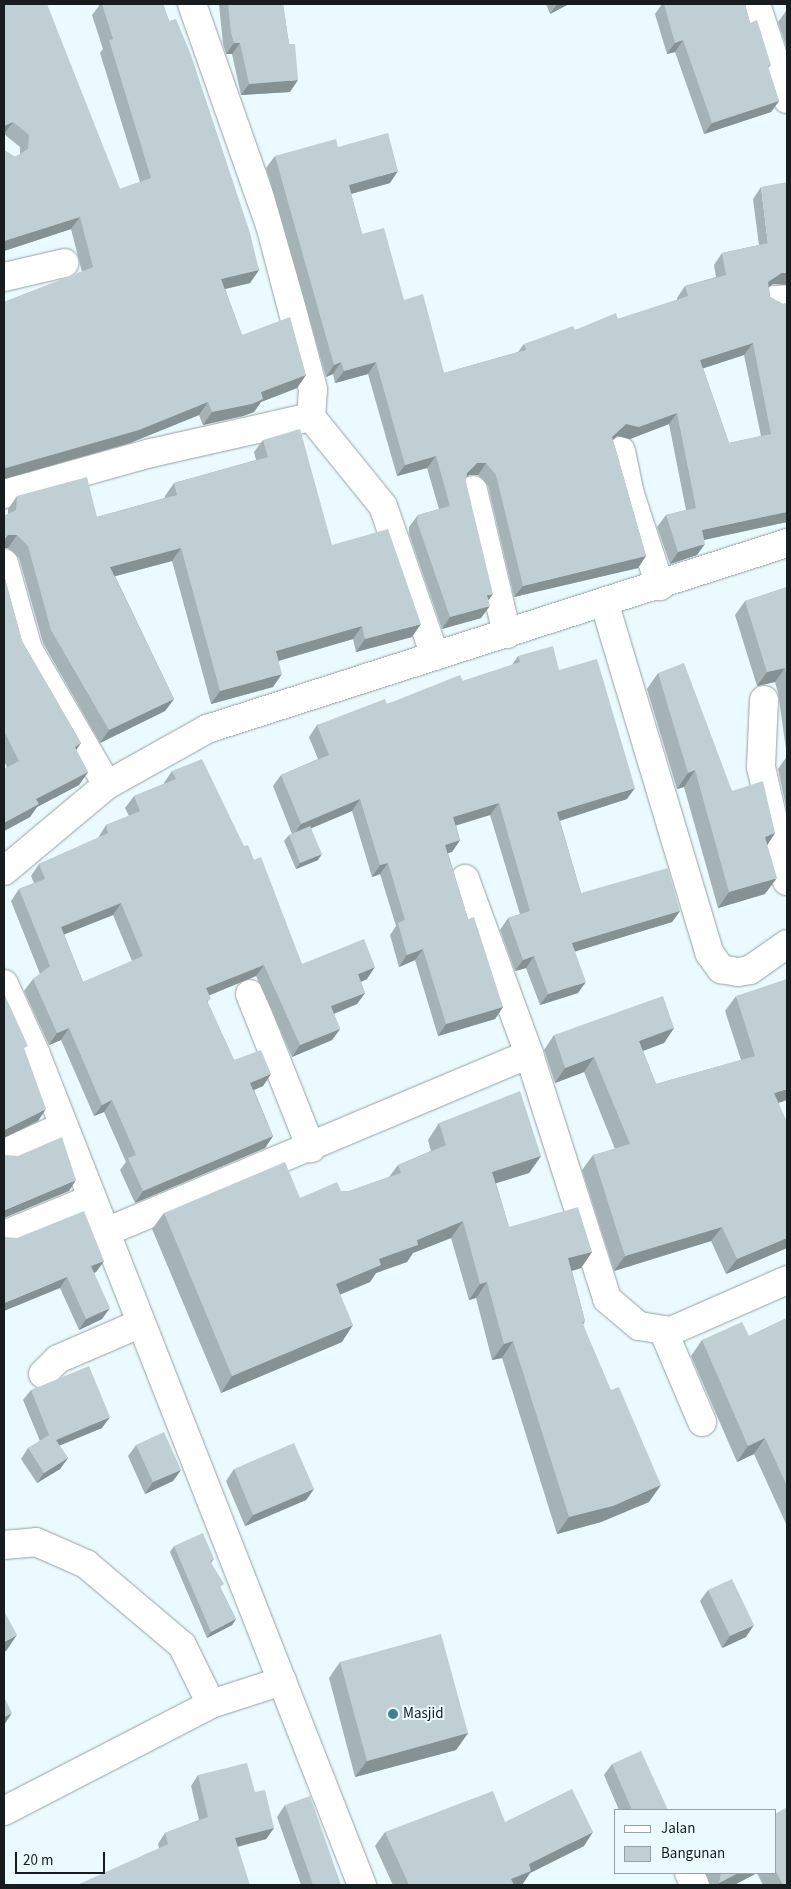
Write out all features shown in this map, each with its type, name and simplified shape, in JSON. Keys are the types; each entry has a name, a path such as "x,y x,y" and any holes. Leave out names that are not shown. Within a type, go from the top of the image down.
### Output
{"street":[{"path":"192,4 270,226 313,389 311,416 383,506 434,656"},
{"path":"756,4 787,98"},
{"path":"4,278 64,263"},
{"path":"4,494 151,453 311,416"},
{"path":"621,451 630,494 660,586"},
{"path":"473,490 507,634"},
{"path":"4,871 107,784 207,729 434,656 605,604 787,544"},
{"path":"4,563 28,649 107,784"},
{"path":"605,604 710,954 721,969 738,972 750,970 787,944"},
{"path":"764,700 761,767 787,881"},
{"path":"465,879 529,1054 600,1286 622,1314 639,1326 663,1330 786,1285"},
{"path":"4,984 36,1052 62,1127 106,1232 273,1685 362,1885"},
{"path":"250,994 310,1148"},
{"path":"106,1232 310,1148 529,1054"},
{"path":"4,1153 62,1127"},
{"path":"4,1235 91,1200"},
{"path":"44,1374 58,1359 139,1324"},
{"path":"663,1330 702,1422"},
{"path":"4,1545 36,1542 86,1564 182,1645 217,1702"},
{"path":"4,1811 217,1702 273,1685"}],"building":[{"path":"4,4 47,4 120,189 151,178 109,40 113,39 102,4 163,4 169,21 176,19 191,55 250,233 259,270 221,279 242,335 290,317 306,375 261,392 263,399 252,404 212,412 208,402 139,430 6,468 4,461 4,302 93,267 80,217 4,241 4,150 15,157 28,149 29,135 13,122 4,126"},
{"path":"228,4 283,4 289,44 295,44 298,80 249,84 240,43 234,43 231,33"},
{"path":"664,4 745,4 750,23 757,20 771,65 768,66 779,101 712,123 683,40 675,43"},
{"path":"388,133 398,171 349,185 362,234 384,228 404,300 423,294 444,373 526,350 524,344 573,326 575,330 616,313 618,319 688,296 685,286 726,275 722,253 768,243 761,187 787,182 787,273 781,273 768,282 770,297 783,304 787,303 787,512 702,530 705,544 678,552 666,515 696,508 677,413 639,427 626,424 612,437 646,556 523,586 496,475 486,463 477,463 467,473 466,482 493,594 487,595 490,606 450,617 417,522 418,515 450,506 436,456 405,465 376,362 344,371 341,362 334,365 275,156 336,139 338,147","holes":["753,343 771,434 729,443 700,360"]},
{"path":"300,429 332,545 388,529 421,624 365,639 362,626 276,651 282,674 220,691 181,548 110,567 174,699 109,730 51,630 28,546 17,535 8,535 4,540 4,516 16,510 17,496 87,477 97,517 177,495 174,483 268,457 263,440"},
{"path":"4,575 22,641 81,743 75,747 88,772 36,799 39,804 4,823 4,769 19,761 4,731"},
{"path":"787,587 787,677 785,668 767,672 745,601"},
{"path":"553,646 559,670 597,659 635,788 557,812 581,893 668,868 680,911 572,943 586,982 548,994 534,956 523,960 508,918 530,911 499,803 453,817 460,840 445,845 468,919 474,917 503,1007 446,1024 423,949 407,955 398,923 405,920 388,863 380,865 360,799 301,824 281,775 329,755 317,725 385,699 387,704 460,675 463,681 520,662 518,656"},
{"path":"684,663 732,791 763,781 775,833 765,837 777,878 729,892 695,770 688,773 658,673"},
{"path":"202,759 244,846 248,845 254,860 261,857 302,964 364,939 375,967 358,974 365,993 331,1006 340,1029 300,1045 264,965 206,988 211,999 207,1001 234,1060 261,1050 271,1074 250,1083 273,1136 143,1191 128,1158 136,1155 112,1100 102,1105 69,1028 57,1033 33,979 50,966 19,889 45,879 39,864 108,833 106,825 140,811 134,796 176,779 172,771","holes":["121,903 143,956 83,982 61,927"]},
{"path":"310,826 322,854 300,863 289,835"},
{"path":"787,979 787,1089 774,1093 787,1122 787,1238 737,1259 722,1227 625,1256 593,1155 630,1144 594,1057 565,1068 554,1035 663,996 674,1028 639,1041 656,1084 755,1056 736,996"},
{"path":"4,993 28,1046 24,1048 46,1109 4,1130"},
{"path":"520,1091 541,1156 492,1172 509,1227 578,1207 592,1252 568,1258 585,1321 582,1322 611,1390 619,1387 661,1485 613,1506 569,1517 513,1341 504,1344 487,1282 480,1284 463,1221 417,1240 418,1245 379,1259 381,1265 336,1284 353,1325 232,1376 164,1213 285,1162 300,1198 337,1182 341,1191 349,1191 401,1173 398,1165 446,1145 439,1123"},
{"path":"62,1137 76,1180 4,1212 4,1155 18,1156"},
{"path":"84,1211 104,1261 91,1266 110,1308 86,1319 67,1277 4,1303 4,1237 17,1238"},
{"path":"787,1318 787,1486 765,1438 748,1446 702,1340 742,1322 749,1336"},
{"path":"89,1366 110,1417 56,1440 68,1458 44,1473 28,1448 49,1435 31,1390"},
{"path":"164,1432 181,1470 153,1482 136,1445"},
{"path":"294,1443 314,1489 253,1515 234,1469"},
{"path":"203,1533 214,1559 210,1561 224,1584 220,1587 236,1619 211,1632 174,1546"},
{"path":"732,1579 754,1625 730,1636 708,1590"},
{"path":"4,1611 17,1635 4,1642"},
{"name":"Masjid","path":"441,1634 468,1733 367,1761 340,1662"},
{"path":"4,1697 12,1713 4,1717"},
{"path":"641,1751 668,1809 632,1809 612,1764"},
{"path":"247,1763 255,1792 265,1790 274,1828 235,1838 250,1885 77,1885 168,1844 165,1833 208,1817 198,1775"},
{"path":"572,1789 593,1832 529,1864 531,1871 511,1879 514,1885 409,1885 385,1832 493,1791 505,1822"},
{"path":"310,1796 341,1885 313,1885 285,1805"},
{"path":"787,1807 787,1885 783,1885 776,1872 776,1813"},
{"path":"721,1874 736,1874 719,1883"}],"place":[{"name":"Masjid","path":"393,1714"}]}
